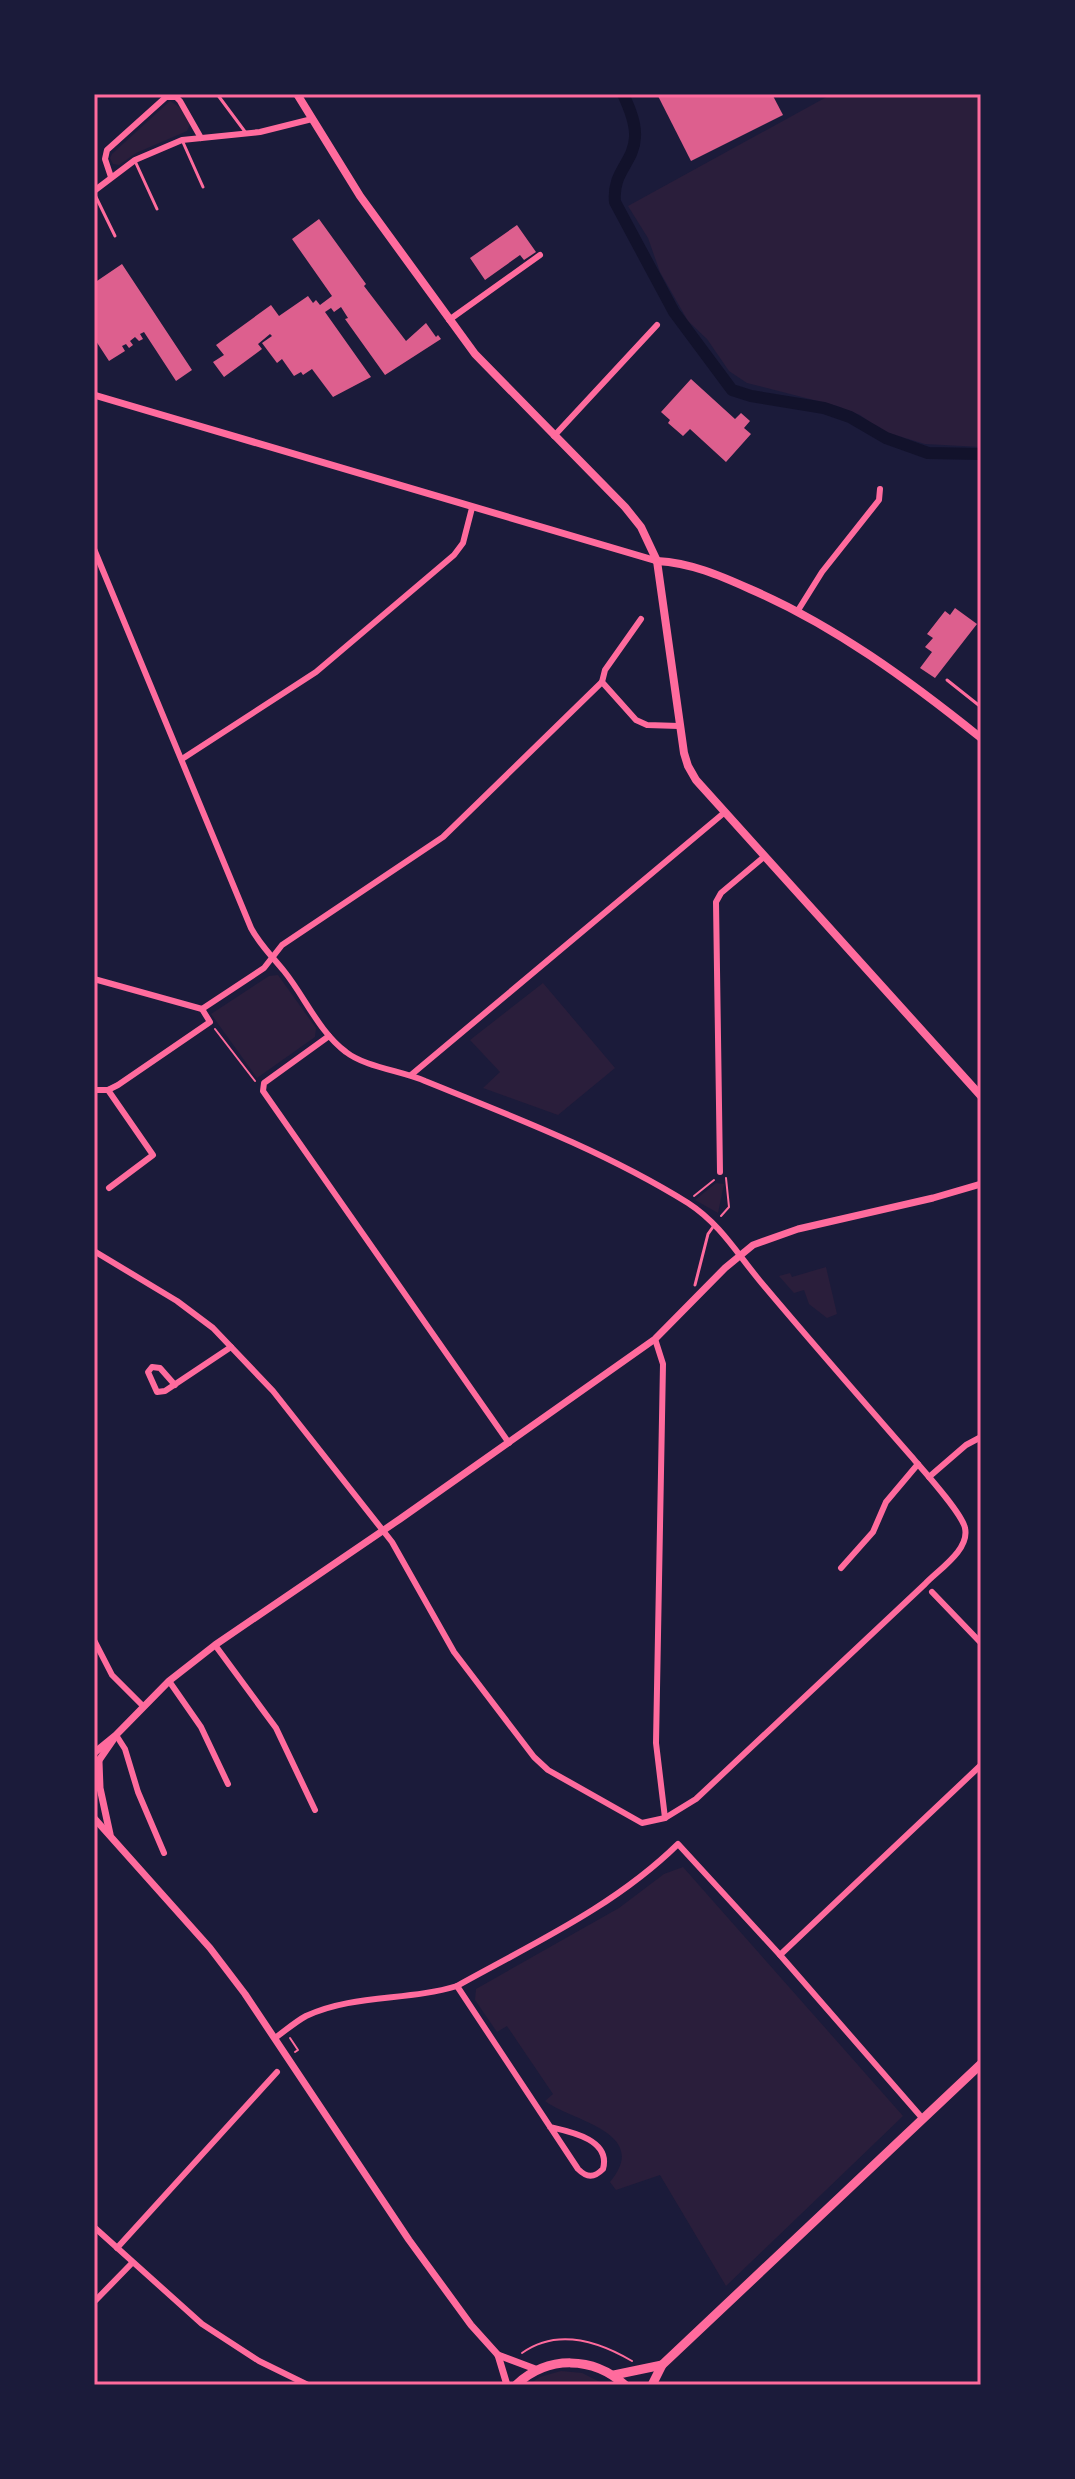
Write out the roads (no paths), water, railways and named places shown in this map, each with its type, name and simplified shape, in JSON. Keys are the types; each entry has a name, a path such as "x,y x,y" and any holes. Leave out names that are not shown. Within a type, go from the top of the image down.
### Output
{"main road":[{"path":"297,94 360,196 449,320 492,373 636,520 657,561 679,726 688,766 725,812 981,1096"},
{"path":"657,561 687,564 721,575 797,612 893,670 981,738"},
{"path":"652,2385 662,2365 979,2069"},
{"path":"516,2385 538,2370 557,2363 577,2362 598,2366 625,2385"},
{"path":"614,2375 662,2365"}],"street":[{"path":"111,177 105,159 107,150 166,97 176,97 180,101 201,138"},
{"path":"94,192 135,160 182,140 283,128 312,119"},
{"path":"449,320 540,255"},
{"path":"554,436 657,325"},
{"path":"94,395 657,561"},
{"path":"797,612 822,572 879,500 880,489"},
{"path":"182,759 316,672 454,555 463,543 472,508"},
{"path":"94,549 251,928 329,1036 348,1054 411,1075 563,1138 686,1202 715,1224 929,1477 963,1522 967,1531 965,1541 925,1584 696,1799 665,1818 652,1822 633,1820 541,1764 454,1652 392,1542 273,1391 213,1328 177,1301 94,1251"},
{"path":"202,1009 264,968 282,945 458,825 602,682 605,670 641,619"},
{"path":"602,682 636,720 647,725 679,726"},
{"path":"411,1075 725,812"},
{"path":"720,1172 716,902 721,893 765,856"},
{"path":"94,979 202,1009 210,1022 108,1090 94,1090"},
{"path":"329,1036 264,1083 263,1091 509,1443"},
{"path":"108,1090 153,1155 109,1188"},
{"path":"94,1753 169,1681 215,1645 655,1339 739,1254 762,1240 981,1184"},
{"path":"655,1339 663,1364 656,1743 665,1818"},
{"path":"175,1385 160,1368 152,1367 148,1372 157,1392 165,1391 175,1385 231,1347"},
{"path":"929,1477 966,1445 981,1437"},
{"path":"841,1568 873,1532 886,1502 918,1464"},
{"path":"932,1592 981,1643"},
{"path":"94,1640 112,1675 143,1706"},
{"path":"215,1645 276,1728 315,1810"},
{"path":"169,1681 201,1727 228,1784"},
{"path":"110,1836 96,1765 116,1735"},
{"path":"116,1735 125,1749 138,1792 164,1853"},
{"path":"780,1955 981,1765"},
{"path":"94,1818 210,1948 275,2038 431,2270 471,2325 498,2355 507,2385"},
{"path":"275,2038 303,2017 332,2006 435,1993 457,1986 613,1898 647,1873 678,1844 923,2119"},
{"path":"457,1986 550,2127 584,2176 598,2174 603,2169 605,2161 596,2144 574,2133 550,2127"},
{"path":"117,2248 277,2072"},
{"path":"94,2227 202,2324 259,2361 308,2385"},
{"path":"94,2302 132,2263"},
{"path":"498,2355 538,2370"}],"lane":[{"path":"217,94 246,133"},
{"path":"182,140 203,187"},
{"path":"135,160 157,209"},
{"path":"94,192 115,236"},
{"path":"947,680 981,707"},
{"path":"695,1285 708,1234 715,1224"}],"waterway":[{"path":"623,94 630,110 635,137 631,154 617,182 615,202 674,312 732,390 824,408 850,417 886,438 928,453 981,454"}]}
